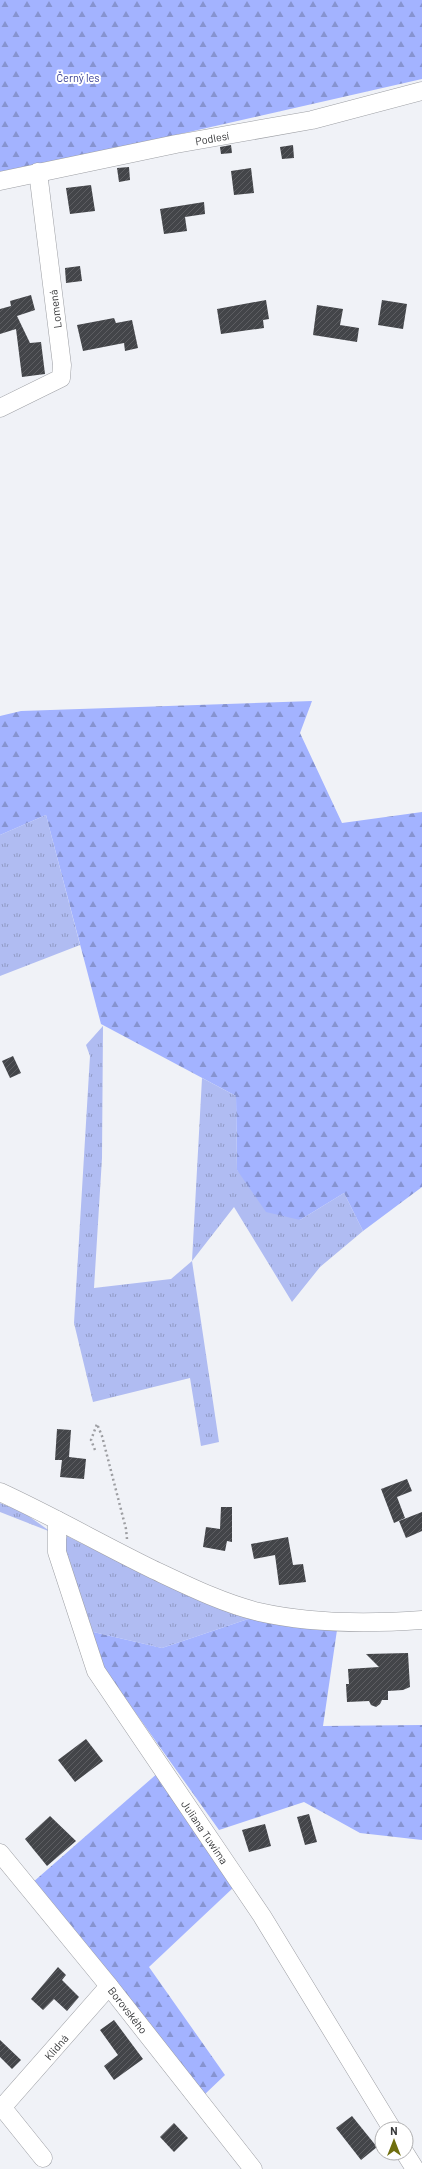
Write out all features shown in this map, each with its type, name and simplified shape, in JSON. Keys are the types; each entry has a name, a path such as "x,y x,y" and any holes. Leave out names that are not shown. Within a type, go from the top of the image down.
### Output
{"street":[{"name":"Podlesí","path":"0,181 38,172 312,120 422,91"},
{"name":"Lomená","path":"0,408 62,378 62,365 38,172"},
{"path":"0,1492 129,1557 218,1598 264,1613 290,1618 352,1622 422,1620"},
{"name":"Juliana Tuwima","path":"57,1520 57,1552 96,1671 262,1916 387,2121"},
{"name":"Borovského","path":"0,1853 110,1986 253,2169"},
{"name":"Klidná","path":"43,2158 1,2109 110,1986"}],"path":[{"path":"94,1450 92,1440 97,1424 102,1436 126,1529 129,1557"}],"green space":[{"name":"Černý les","path":"0,0 422,0 422,79 0,175"},
{"path":"312,701 300,733 342,823 422,812 422,1187 363,1231 344,1193 300,1220 266,1212 237,1170 236,1096 101,1024 46,815 0,835 0,716 21,711"},
{"path":"46,815 80,945 0,976 0,835"},
{"path":"103,1026 102,1158 94,1288 171,1279 192,1261 219,1442 201,1446 190,1378 93,1402 74,1323 90,1056 86,1045"},
{"path":"202,1078 236,1096 237,1170 300,1220 344,1193 363,1231 320,1267 292,1302 234,1207 192,1261"},
{"path":"0,1503 23,1512 51,1532 0,1512"},
{"path":"67,1536 163,1584 251,1618 162,1648 89,1631 63,1550"},
{"path":"251,1618 337,1630 323,1726 422,1725 422,1840 360,1833 304,1802 219,1830 100,1663 89,1631 162,1648"},
{"path":"159,1772 234,1887 149,1967 225,2075 204,2095 32,1883"}],"building":[{"path":"231,145 232,153 221,154 220,147"},
{"path":"293,145 294,158 282,159 280,147"},
{"path":"129,167 130,180 119,182 117,168"},
{"path":"251,168 254,193 234,195 231,171"},
{"path":"91,185 95,211 70,214 66,188"},
{"path":"204,202 205,214 185,217 187,231 164,234 160,209"},
{"path":"80,266 82,281 66,283 65,268"},
{"path":"31,295 35,310 17,316 30,343 41,342 45,374 22,377 16,329 0,334 0,309 11,306 10,301"},
{"path":"266,300 269,319 263,320 264,328 221,334 217,309"},
{"path":"382,300 407,304 403,329 378,325"},
{"path":"317,305 343,309 340,325 359,328 357,342 313,335"},
{"path":"114,318 116,323 132,320 138,348 125,351 124,343 83,351 77,325"},
{"path":"13,1056 21,1073 10,1078 2,1061"},
{"path":"57,1429 71,1430 69,1457 86,1459 84,1479 60,1477 62,1460 55,1460"},
{"path":"407,1479 412,1491 397,1497 405,1518 394,1523 381,1489"},
{"path":"221,1507 232,1507 232,1542 227,1541 225,1551 203,1547 206,1527 220,1529"},
{"path":"422,1512 422,1531 406,1538 399,1521"},
{"path":"288,1537 293,1565 303,1564 306,1582 279,1585 275,1555 254,1559 251,1544"},
{"path":"408,1653 410,1687 403,1690 388,1691 388,1700 382,1700 376,1707 371,1705 369,1701 347,1702 346,1684 349,1684 348,1669 379,1667 366,1654"},
{"path":"86,1739 103,1761 75,1782 58,1760"},
{"path":"309,1814 317,1842 305,1845 297,1817"},
{"path":"50,1816 76,1841 47,1866 25,1839"},
{"path":"265,1824 271,1846 249,1852 242,1830"},
{"path":"58,1967 66,1975 62,1980 79,1997 67,2011 54,1999 43,2010 31,1999"},
{"path":"114,2020 143,2059 114,2080 104,2066 118,2055 100,2030"},
{"path":"0,2040 21,2060 12,2069 0,2057"},
{"path":"352,2116 374,2143 374,2149 361,2160 336,2128"},
{"path":"174,2123 188,2138 174,2152 160,2137"}]}
